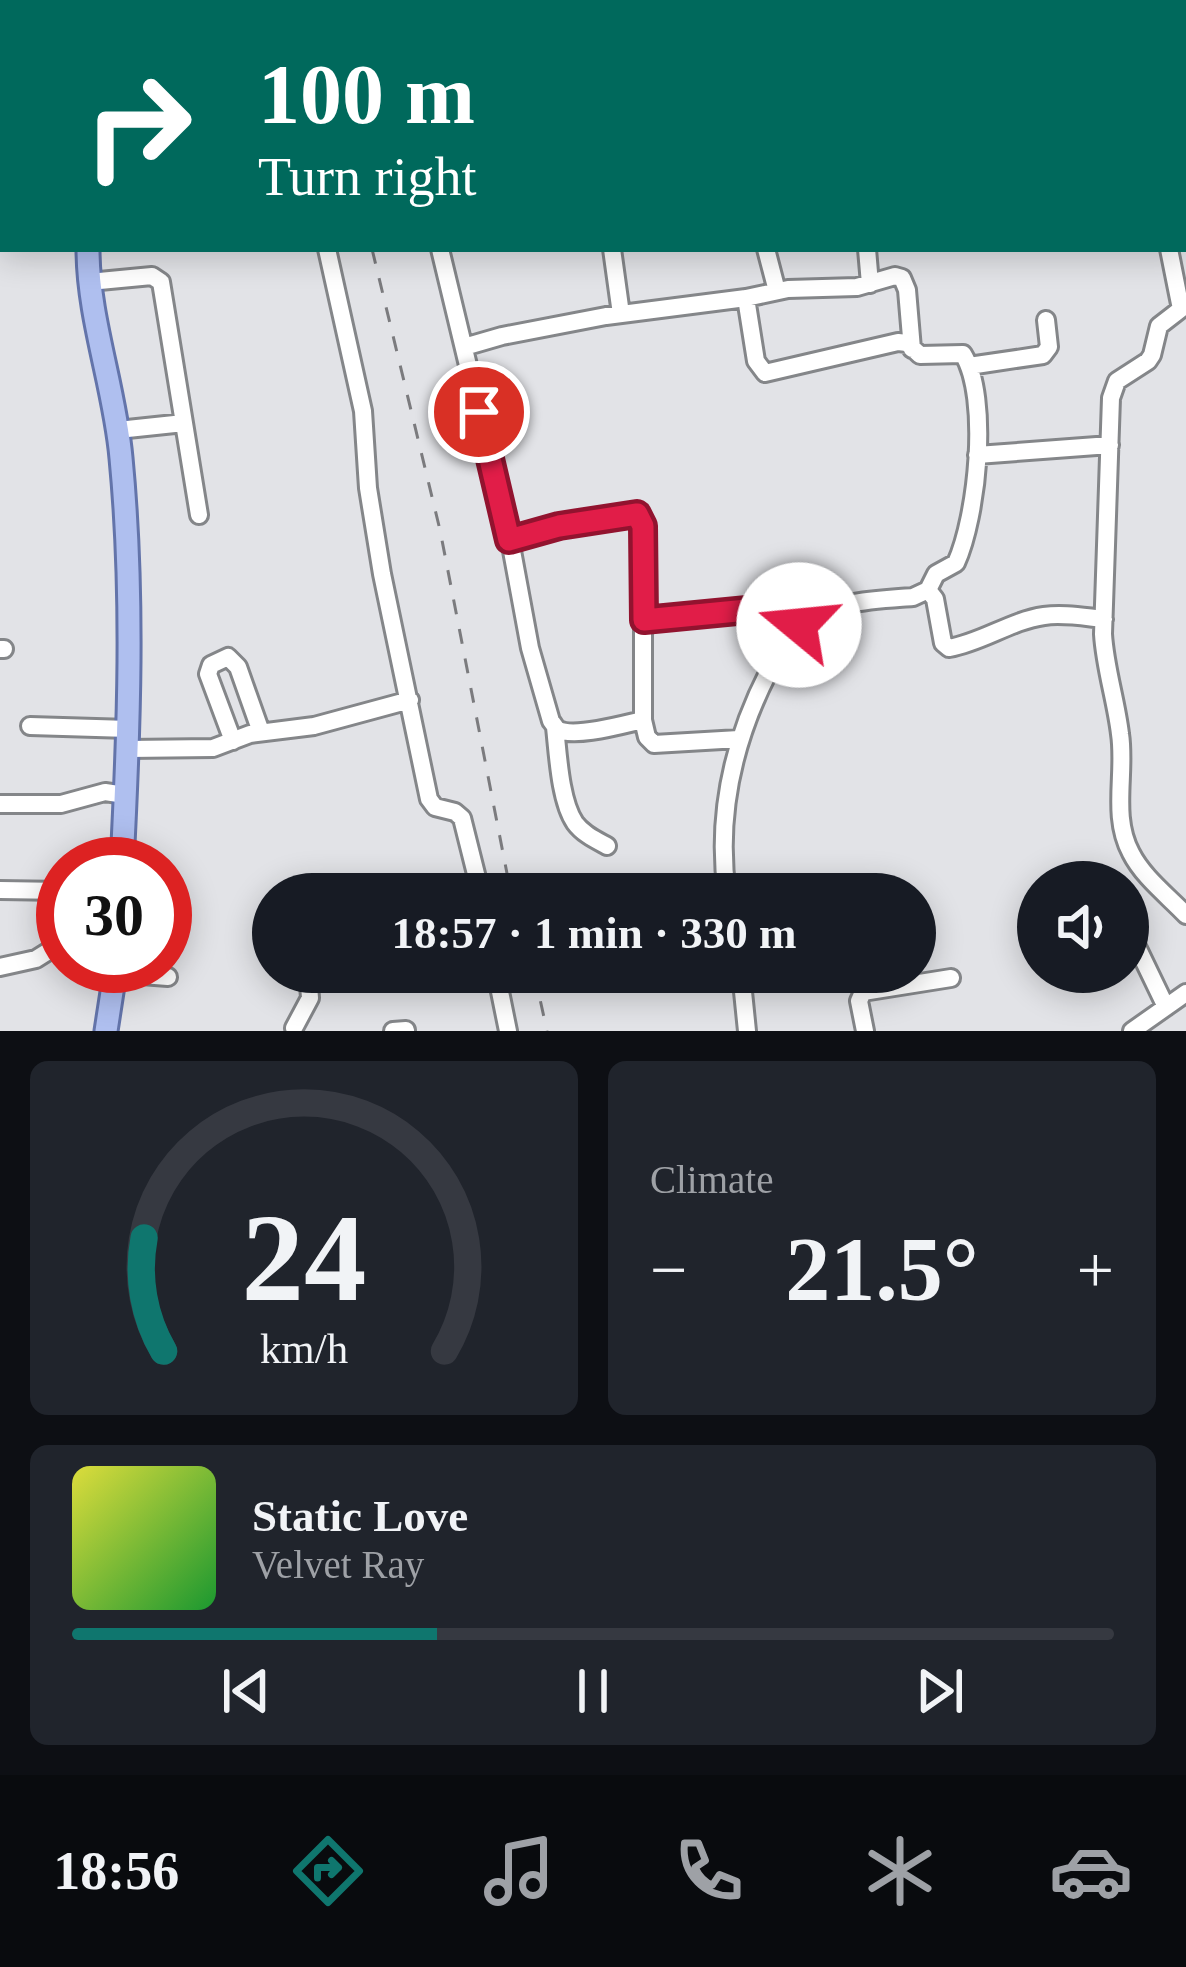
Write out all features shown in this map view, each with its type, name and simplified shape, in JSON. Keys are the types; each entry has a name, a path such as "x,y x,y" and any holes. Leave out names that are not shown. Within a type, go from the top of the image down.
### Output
{"main road":[{"path":"88,252 89,282 118,430 127,534 129,740 123,837"},
{"path":"106,1031 112,993"}],"street":[{"path":"328,252 363,411 375,531 429,799 435,807 462,818 476,873"},
{"path":"441,252 573,820 607,846"},
{"path":"612,252 621,314"},
{"path":"767,252 777,291"},
{"path":"867,252 870,284"},
{"path":"1170,252 1184,305 1156,331 1148,362 1124,375 1114,387 1104,653 1121,736 1120,806 1125,841 1138,866 1186,916"},
{"path":"464,347 621,314 795,288 857,287 895,276 904,281 912,350"},
{"path":"89,282 152,277 161,282 199,515"},
{"path":"724,873 724,830 739,739 788,635 813,616 844,605 914,597 928,590 936,574 952,566 959,558 969,522 979,424 969,366 959,352 926,355 898,342 765,373 756,362 746,298"},
{"path":"969,366 1043,355 1049,347 1046,320"},
{"path":"118,430 184,423"},
{"path":"977,455 1110,445"},
{"path":"509,540 559,526 637,514 643,526 643,719 647,737 654,744 739,739"},
{"path":"928,590 943,644 949,648 1044,616 1104,619"},
{"path":"644,620 768,608 783,613 795,628"},
{"path":"233,741 208,674 211,665 227,658 238,667 261,732"},
{"path":"30,726 206,749 261,732 314,725 410,700"},
{"path":"555,728 580,731 643,719"},
{"path":"0,804 61,804 105,792 125,794"},
{"path":"0,890 36,891"},
{"path":"0,967 36,959"},
{"path":"1149,972 1166,1007"},
{"path":"865,1031 859,1001 863,992 951,978"},
{"path":"310,993 291,1029 316,1031"},
{"path":"500,993 508,1031"},
{"path":"743,993 747,1031"},
{"path":"1132,1031 1186,993"},
{"path":"393,1031 406,1030"}],"railway":[{"path":"373,252 440,530 507,873"},
{"path":"539,993 547,1031"}],"route":[{"path":"479,412 509,540 559,526 637,514 643,526 644,620 776,608 795,628 799,625"}]}
